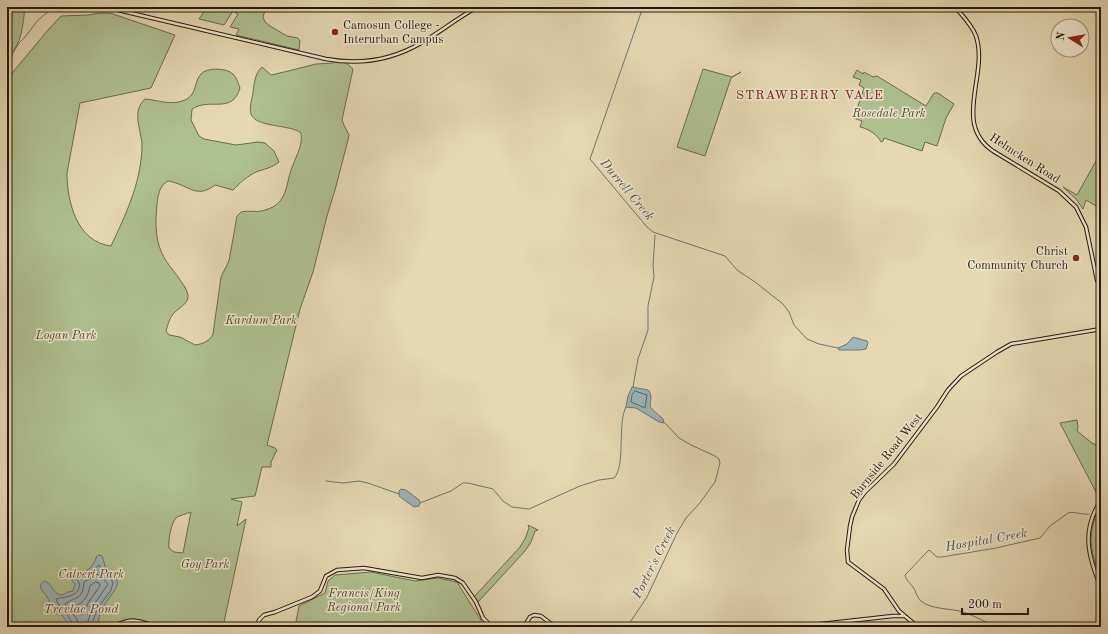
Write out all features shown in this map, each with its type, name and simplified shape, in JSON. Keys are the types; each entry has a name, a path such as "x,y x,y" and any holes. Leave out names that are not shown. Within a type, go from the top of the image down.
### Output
{"street":[{"path":"105,7 326,59 354,62 383,58 404,52 478,7"},
{"name":"Helmcken Road","path":"955,7 974,31 979,46 979,65 973,117 974,127 978,137 993,151 1059,191 1076,207 1086,227 1097,280 1101,289"},
{"name":"Burnside Road West","path":"918,627 899,611 884,588 848,562 848,545 851,522 859,500 865,492 894,464 921,430 948,390 961,376 1004,347 1013,343 1101,329"},
{"path":"1101,500 1091,520 1088,542 1090,560 1101,588"},
{"path":"257,627 259,620 264,615 312,597 320,591 326,576 337,570 364,568 422,578 438,575 455,578 463,583 476,602 483,618 492,627"},
{"path":"893,616 899,611"},
{"path":"524,627 530,617 534,615 541,616 550,623 560,627"},
{"path":"794,627 905,616"},
{"path":"113,627 128,620 141,620 156,627"},
{"path":"591,627 597,625 603,627"}],"green space":[{"path":"7,7 25,7 19,41 7,57"},
{"path":"207,7 266,7 263,17 265,22 287,36 298,38 300,41 299,50 236,35 239,29 230,27 238,14 233,11 224,25 199,19"},
{"path":"110,13 175,35 151,88 80,103 67,173 67,184 76,219 82,229 90,237 99,243 111,246 127,211 141,162 142,143 138,123 138,110 141,104 145,99 175,103 189,98 192,95 197,80 201,74 208,70 217,69 230,72 236,77 240,88 232,101 220,104 206,104 192,109 191,120 199,136 204,139 236,145 258,142 265,143 274,151 279,162 271,167 252,174 243,180 233,190 215,185 202,191 197,191 168,181 161,188 158,198 156,219 156,233 159,246 165,259 185,287 188,295 187,301 172,316 166,331 169,335 180,337 195,345 206,342 213,334 221,277 229,261 237,216 241,212 262,211 273,207 278,203 285,192 290,172 300,145 301,133 289,128 259,122 251,114 250,109 256,75 262,67 271,75 316,64 333,63 337,61 345,62 353,69 342,120 349,135 348,140 313,272 300,309 267,445 277,450 271,462 271,467 262,467 255,496 231,499 242,502 237,526 246,519 223,627 7,627 7,84 13,72 61,16","holes":["191,512 183,553 174,552 169,548 170,532 176,518"]},
{"path":"703,69 732,77 741,72 731,78 705,156 677,147"},
{"name":"Rosedale Park","path":"857,70 863,74 864,72 873,77 877,76 926,106 934,93 938,93 954,104 946,118 937,146 925,142 922,151 884,138 881,142 872,132 860,127 862,121 854,118 864,88 859,85 861,80 853,77"},
{"path":"1101,152 1101,209 1086,200 1083,209 1076,199 1063,187 1077,195"},
{"path":"1077,420 1077,431 1092,443 1101,447 1101,489 1097,494 1060,423"},
{"path":"1101,508 1100,528 1096,543 1101,550 1101,577 1092,551 1091,534 1095,518 1099,509"},
{"path":"528,525 538,530 535,531 531,542 525,551 478,602 474,597 520,547 529,528"},
{"name":"Francis/King Regional Park","path":"371,572 415,581 438,578 457,582 482,622 488,627 295,627 299,606 325,593 328,581 335,575"}],"water":[{"path":"853,337 867,341 868,343 866,349 839,350 838,348 847,344"},
{"path":"632,387 648,390 650,392 650,407 663,419 664,423 659,422 636,408 626,407 628,396"},
{"path":"401,489 406,490 419,500 419,506 414,507 399,496 399,491"},
{"name":"Trevlac Pond","path":"99,555 102,556 106,569 118,582 116,588 101,610 98,622 94,626 70,627 49,601 41,586 44,581 47,582 56,593 61,595 73,591 75,584 72,581 72,576 89,569"}],"waterway":[{"path":"7,74 13,53 19,43 38,20 54,7"},
{"name":"Durrell Creek","path":"643,7 590,159 647,227 653,232 725,256 737,270 783,304 789,312 794,325 807,339 819,344 838,348"},
{"name":"Durrell Creek","path":"633,387 638,359 648,330 648,306 654,277 653,266 655,235"},
{"name":"Durrell Creek","path":"420,503 451,491 463,483 468,483 493,489 503,501 512,507 529,509 580,486 599,480 614,478 618,472 620,464 622,423 623,414 626,407"},
{"name":"Porter's Creek","path":"627,627 647,597 677,533 686,518 699,504 715,482 720,463 719,459 715,456 679,438 664,422"},
{"name":"Durrell Creek","path":"326,481 343,483 359,481 399,494"},
{"name":"Hospital Creek","path":"997,627 963,612 925,604 918,598 905,575 929,550 937,557 942,557 996,548 1040,538 1050,526 1068,513 1073,512 1089,514"},
{"name":"Hospital Creek","path":"1096,513 1101,513"}],"place":[{"name":"Camosun College - Interurban Campus","path":"335,32"},
{"name":"Christ Community Church","path":"1076,258"}],"district":[{"name":"STRAWBERRY VALE","path":"810,94"}],"park label":[{"name":"Kardum Park","path":"261,320"},
{"name":"Logan Park","path":"66,335"},
{"name":"Goy Park","path":"205,564"},
{"name":"Calvert Park","path":"91,574"}]}
